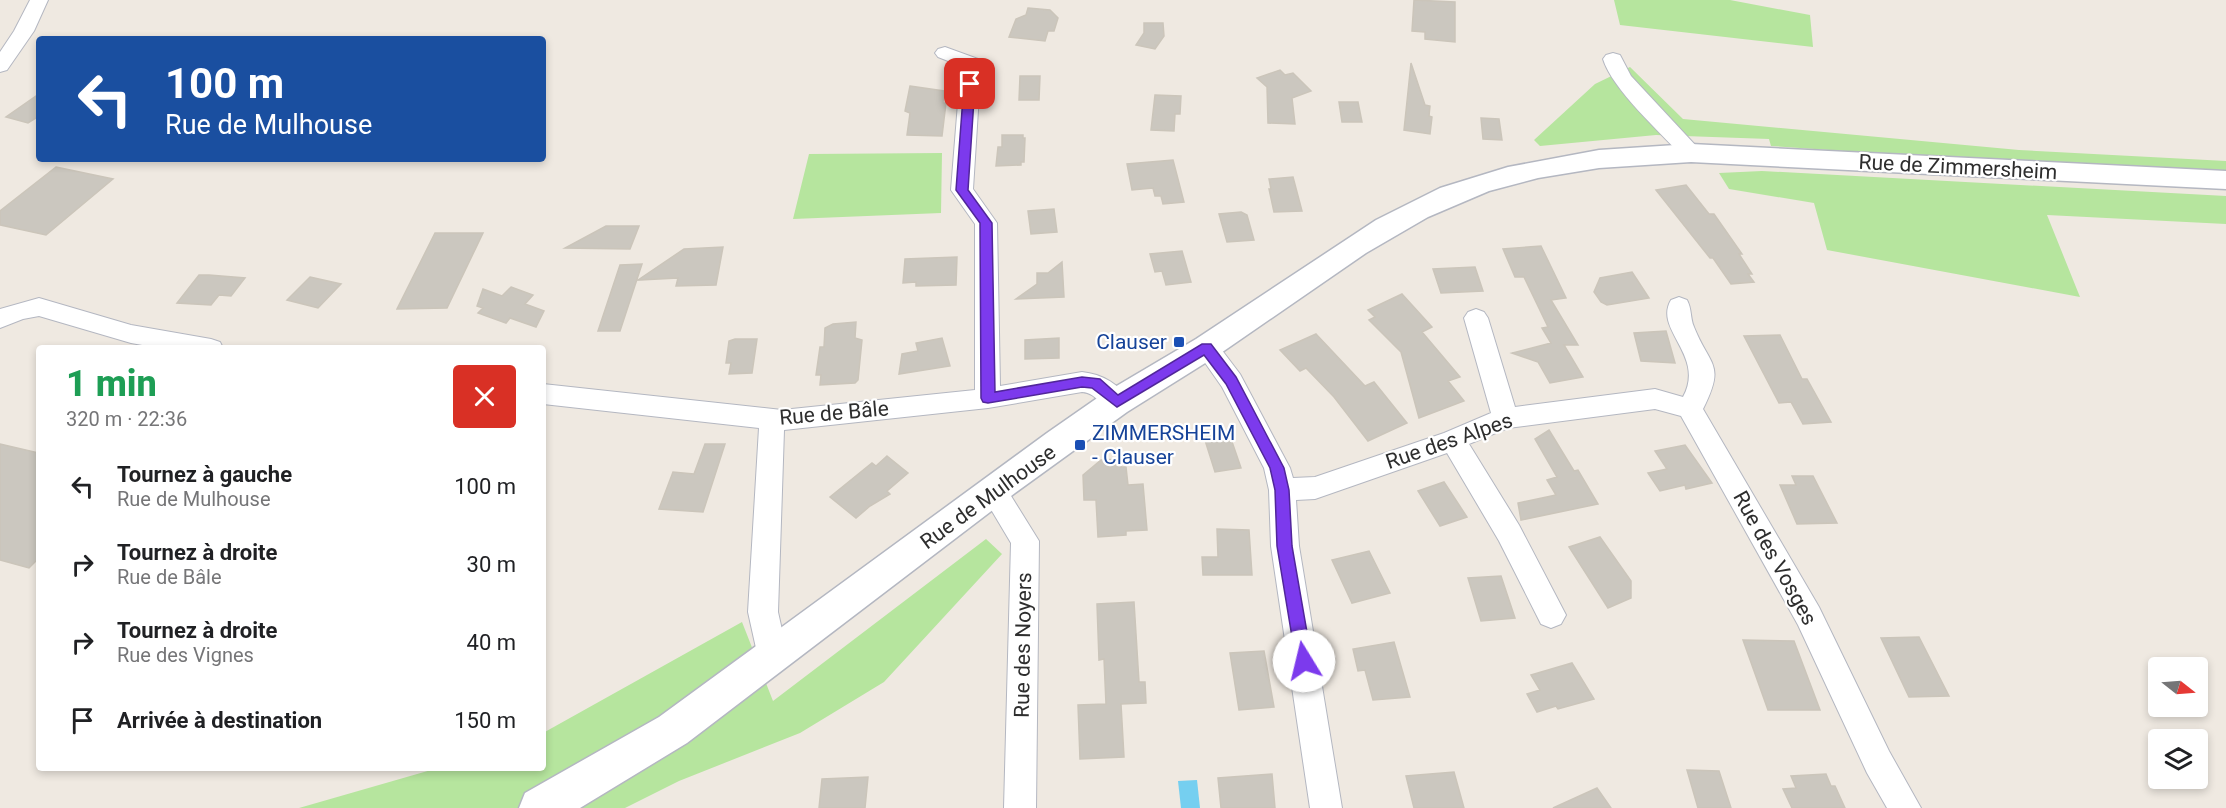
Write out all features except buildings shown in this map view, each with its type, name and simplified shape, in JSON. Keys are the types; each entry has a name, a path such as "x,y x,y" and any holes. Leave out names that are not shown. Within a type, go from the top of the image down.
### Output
{"main road":[{"name":"Rue de Zimmersheim","path":"1691,153 2226,180"},
{"name":"Rue de Mulhouse","path":"540,808 673,730 993,491 1117,402 1206,347 1382,229 1453,194 1525,172 1611,157 1691,153"}],"street":[{"path":"0,66 24,31 39,0"},
{"path":"945,53 971,63 962,190 986,223 988,398"},
{"path":"1613,59 1616,69 1624,80 1691,153"},
{"path":"1679,306 1681,325 1702,364 1701,386 1690,409"},
{"path":"0,319 18,311 39,307 130,334 194,345"},
{"path":"1476,318 1505,418"},
{"path":"1206,347 1231,381 1277,468 1282,490 1285,546 1326,808"},
{"name":"Rue de Bâle","path":"546,394 613,403 727,412 772,419 988,398 1082,382 1095,383 1117,402"},
{"name":"Rue des Alpes","path":"1282,490 1315,488 1453,440 1505,418 1655,399 1690,409"},
{"name":"Rue des Vosges","path":"1690,409 1809,616 1878,762 1905,808"},
{"path":"772,419 764,612 772,657"},
{"path":"1453,440 1509,533 1551,615"},
{"name":"Rue des Noyers","path":"993,491 1025,541 1020,808"}],"green space":[{"path":"1614,0 1730,0 1810,15 1813,47 1620,25"},
{"path":"1630,67 1683,119 2019,150 2226,161 2226,173 2136,171 1771,146 1769,139 1656,135 1540,146 1534,140 1595,84"},
{"path":"942,153 941,213 793,219 809,154"},
{"path":"1762,171 2226,196 2226,224 2047,215 2080,297 1827,250 1814,203 1729,189 1719,173"},
{"path":"986,539 1002,554 884,682 800,733 679,781 625,808 299,808 428,771 546,771 546,731 742,622 773,701"}],"water":[{"path":"1197,780 1200,808 1181,808 1178,781"}],"place":[{"name":"Clauser","path":"1179,342"},
{"name":"ZIMMERSHEIM - Clauser","path":"1080,445"}],"route":[{"path":"970,84 962,190 986,223 988,398 1082,382 1095,383 1117,402 1206,347 1231,381 1277,468 1282,490 1285,546 1304,661"}]}
